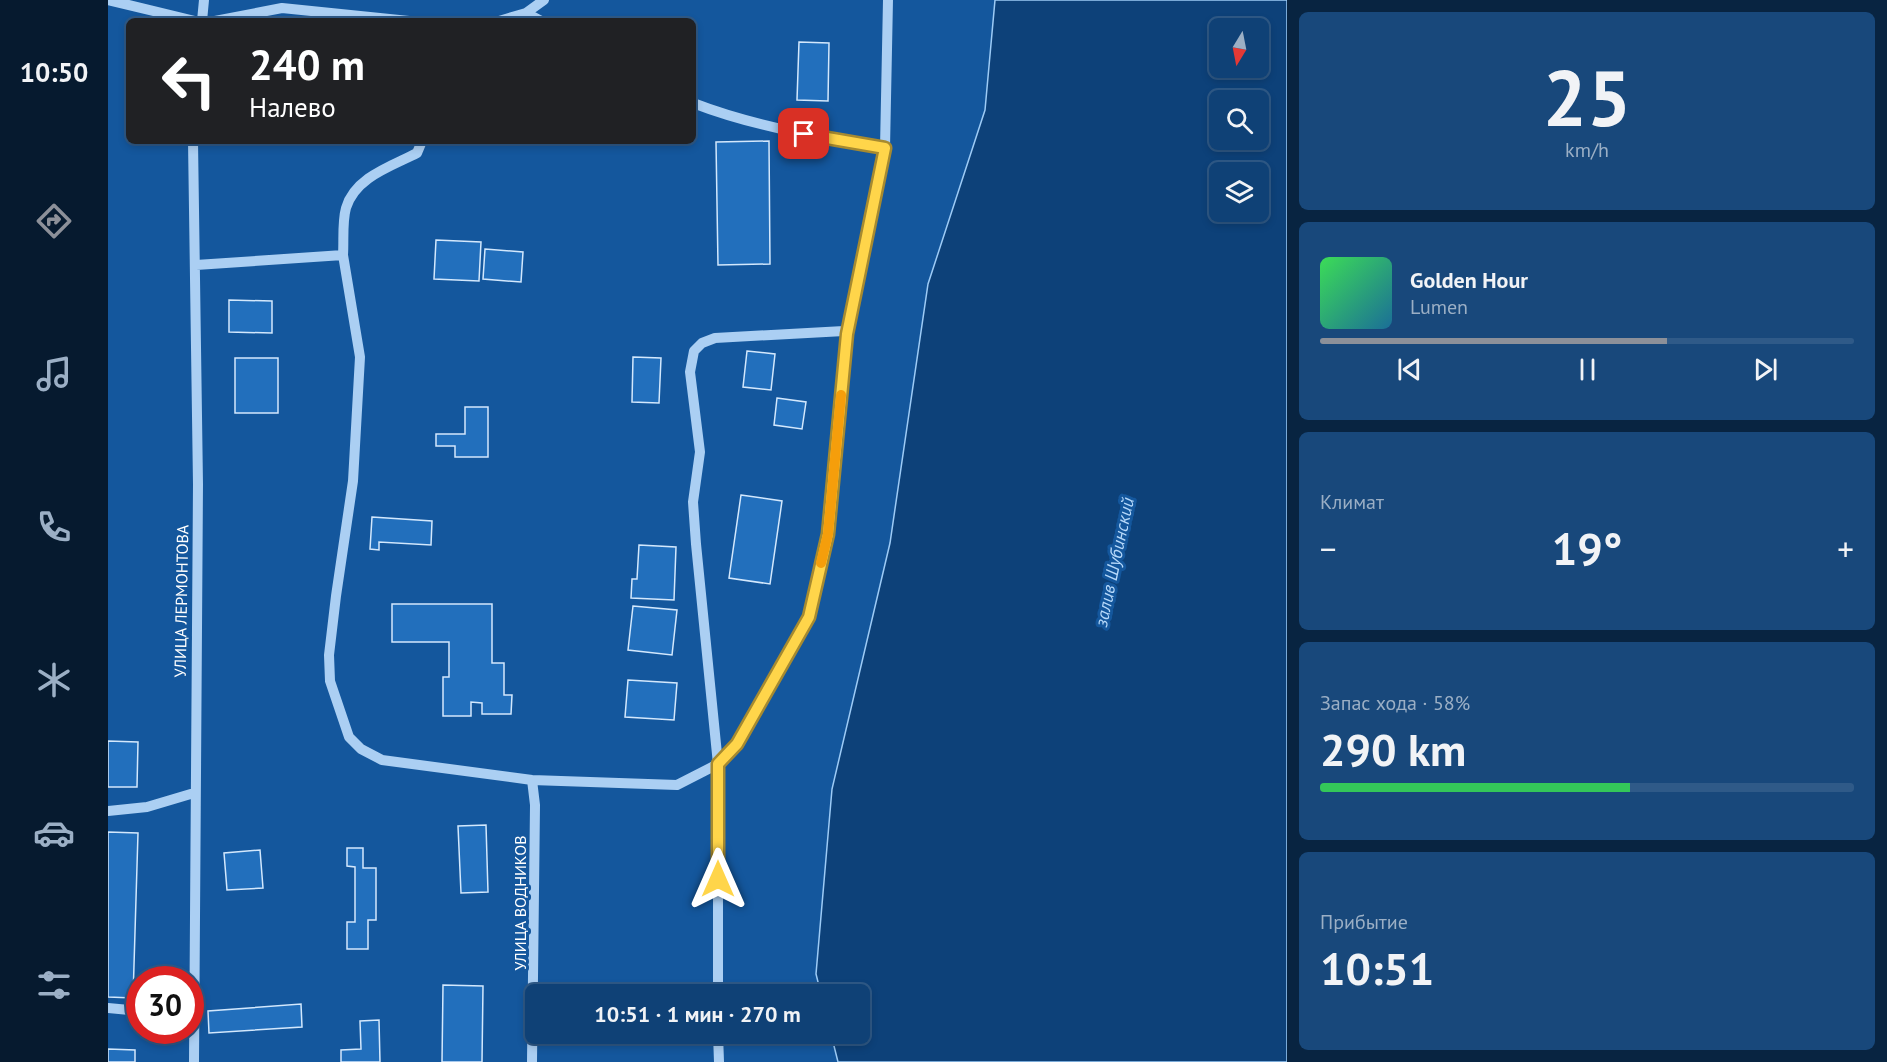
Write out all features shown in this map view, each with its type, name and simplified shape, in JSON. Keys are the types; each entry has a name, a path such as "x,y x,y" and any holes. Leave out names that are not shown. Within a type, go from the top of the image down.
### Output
{"street":[{"path":"108,0 183,18"},
{"path":"202,18 204,0"},
{"path":"509,18 526,13 544,0"},
{"path":"421,144 417,153 372,176 356,188 345,208 343,255 360,357 353,481 329,655 330,681 349,737 361,749 382,760 532,780 677,785 718,764 737,744 809,617 828,534 847,334 885,148 888,0"},
{"path":"230,18 282,8 380,18"},
{"path":"526,13 535,18"},
{"path":"696,104 729,117 784,131 885,148"},
{"name":"УЛИЦА ЛЕРМОНТОВА","path":"192,966 196,265 193,144"},
{"path":"196,265 343,255"},
{"path":"718,984 718,764 693,502 700,452 690,372 694,351 702,343 715,338 844,331 847,334"},
{"name":"УЛИЦА ВОДНИКОВ","path":"532,780 535,805 532,1062"},
{"path":"108,811 147,807 194,793"},
{"path":"108,1008 126,1010"},
{"name":"УЛИЦА ЛЕРМОНТОВА","path":"193,1044 194,1062"},
{"path":"718,1044 718,1062"}],"water":[{"name":"залив Шубинский","path":"995,0 1287,0 1287,1062 838,1062 834,1044 870,1044 870,984 818,984 816,974 832,789 890,543 928,284 985,110"}],"building":[{"path":"799,42 829,43 828,101 797,100"},
{"path":"769,141 770,264 718,265 716,142"},
{"path":"436,240 481,242 479,281 434,279"},
{"path":"485,249 523,252 521,282 483,279"},
{"path":"229,300 272,301 272,333 229,332"},
{"path":"747,351 775,354 771,390 743,387"},
{"path":"633,357 661,358 659,403 632,402"},
{"path":"235,358 278,358 278,413 235,413"},
{"path":"777,398 806,402 802,429 774,425"},
{"path":"465,407 488,407 488,457 455,457 455,446 436,446 436,434 465,434"},
{"path":"741,495 782,501 770,584 729,578"},
{"path":"372,517 432,521 431,545 379,542 379,550 370,549"},
{"path":"639,545 676,547 674,600 631,598 632,579 637,579"},
{"path":"392,604 492,604 492,663 504,663 504,695 512,695 511,714 482,714 482,703 471,702 471,716 443,716 443,677 449,677 449,642 392,642"},
{"path":"633,606 677,610 672,655 628,650"},
{"path":"628,680 677,683 674,720 625,717"},
{"path":"108,741 138,742 137,787 108,787"},
{"path":"486,825 488,892 461,893 458,826"},
{"path":"108,832 138,833 134,966 126,966 126,998 108,997"},
{"path":"347,848 363,848 363,868 376,868 376,920 368,920 368,949 347,949 347,922 355,922 355,867 347,866"},
{"path":"260,850 263,888 227,890 224,853"},
{"path":"443,985 483,986 482,1062 442,1062"},
{"path":"301,1004 302,1027 209,1033 208,1011"},
{"path":"379,1020 380,1062 341,1062 341,1050 361,1049 360,1021"},
{"path":"108,1049 135,1050 135,1062 108,1062"}],"slow traffic":[{"path":"821,563 828,534 841,395"}],"route":[{"path":"718,879 718,764 737,744 757,712 809,617 828,534 847,334 885,148 804,134"}]}
